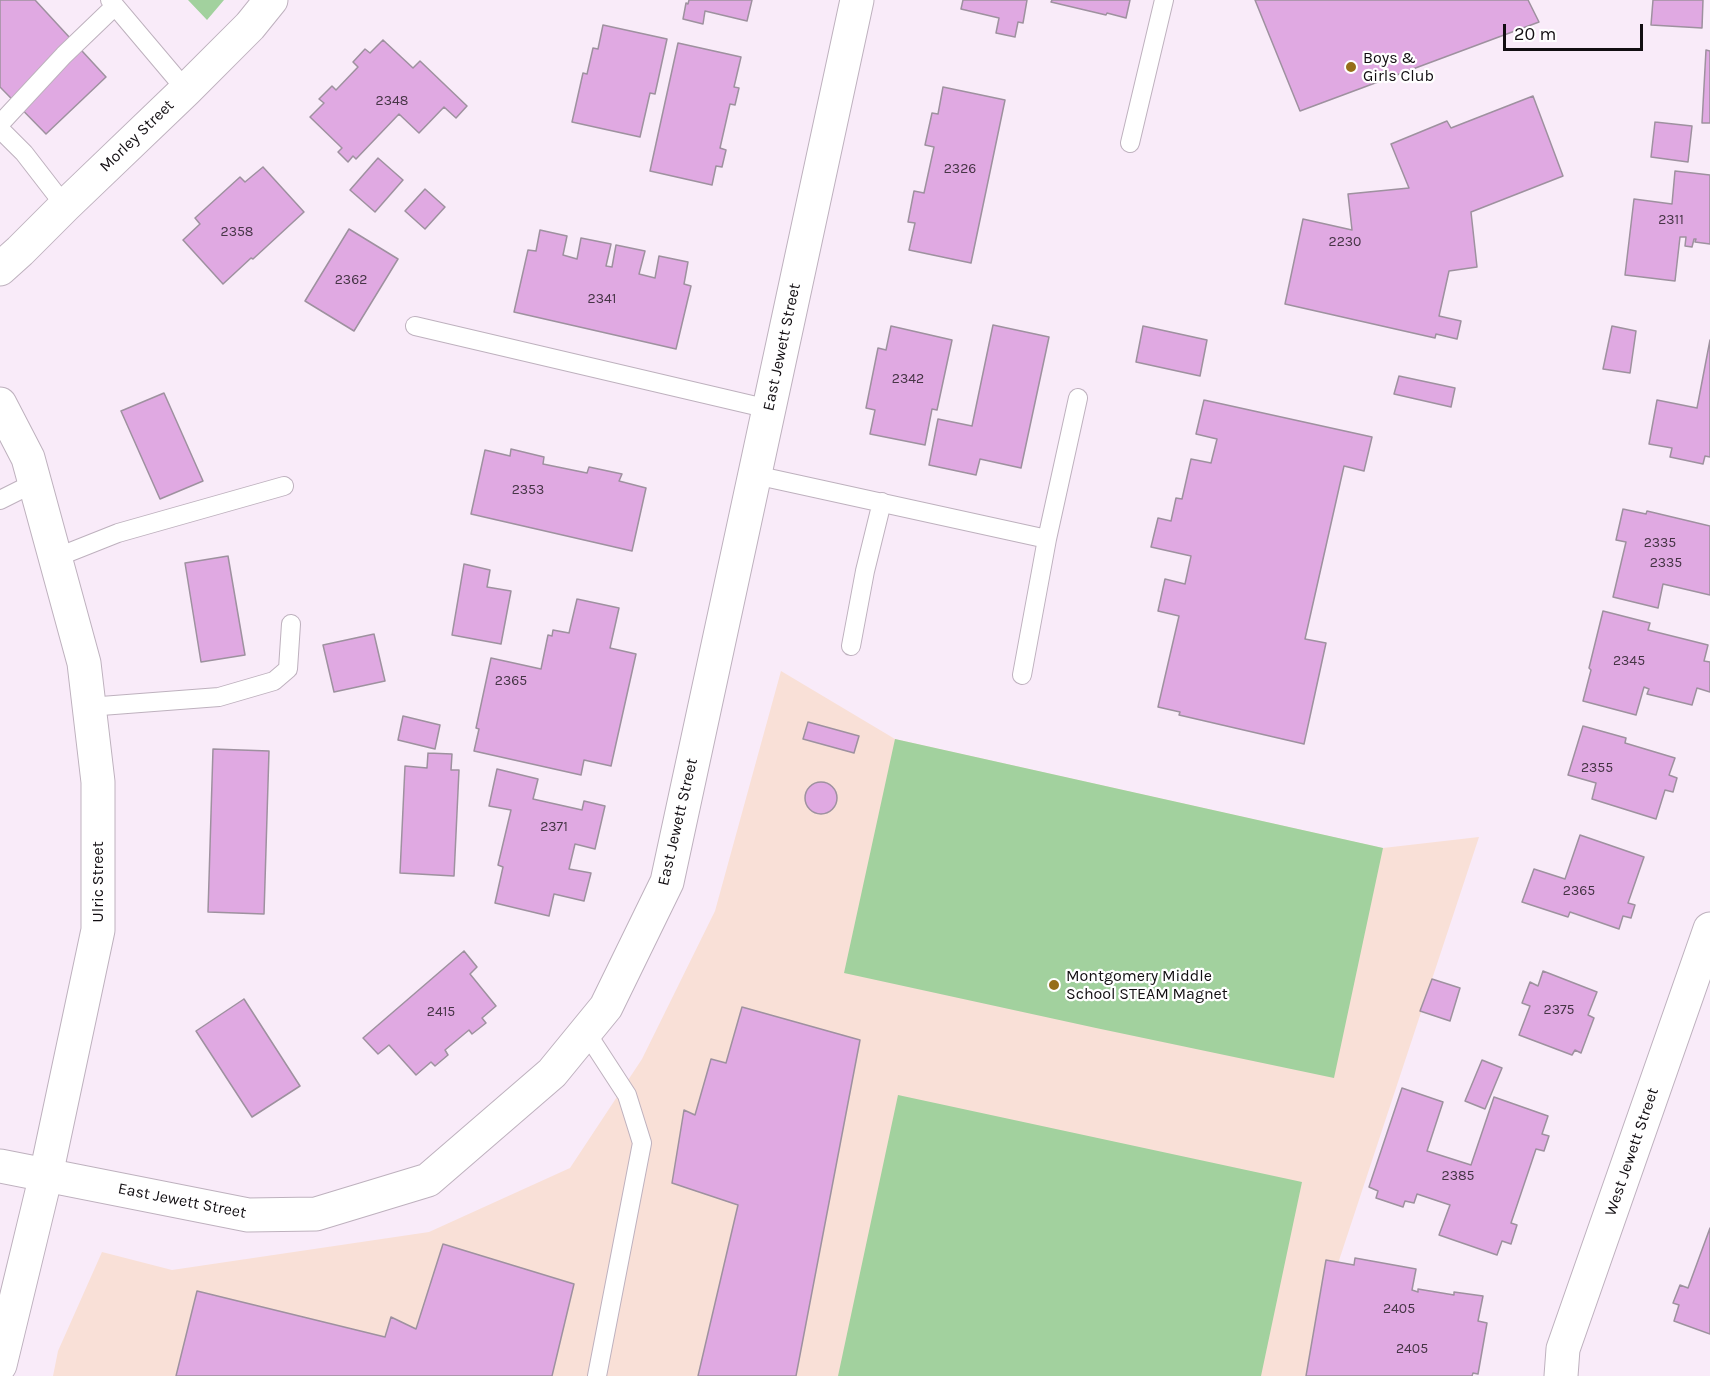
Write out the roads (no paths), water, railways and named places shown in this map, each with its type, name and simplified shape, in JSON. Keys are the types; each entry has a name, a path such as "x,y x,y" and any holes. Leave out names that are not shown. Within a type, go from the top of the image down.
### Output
{"street":[{"name":"Morley Street","path":"0,269 186,90 250,26 271,0"},
{"name":"East Jewett Street","path":"0,1166 248,1215 316,1214 428,1180 552,1073 606,1007 667,882 857,0"},
{"name":"Ulric Street","path":"0,404 28,458 84,663 98,782 98,930 46,1175 0,1365"},
{"name":"West Jewett Street","path":"1561,1376 1563,1349 1710,929"}],"lane":[{"path":"1130,143 1164,0"},
{"path":"0,124 113,3 186,90"},
{"path":"0,129 24,153 65,206"},
{"path":"415,326 769,409"},
{"path":"1022,675 1047,539 1078,398"},
{"path":"755,475 1047,539"},
{"path":"0,500 34,483"},
{"path":"55,558 118,533 284,486"},
{"path":"851,646 865,571 882,502"},
{"path":"88,707 219,697 274,681 288,669 291,624"},
{"path":"586,1032 627,1095 642,1143 597,1376"}],"place":[{"name":"Boys & Girls Club","path":"1351,67"},
{"name":"Montgomery Middle School STEAM Magnet","path":"1054,985"}]}
